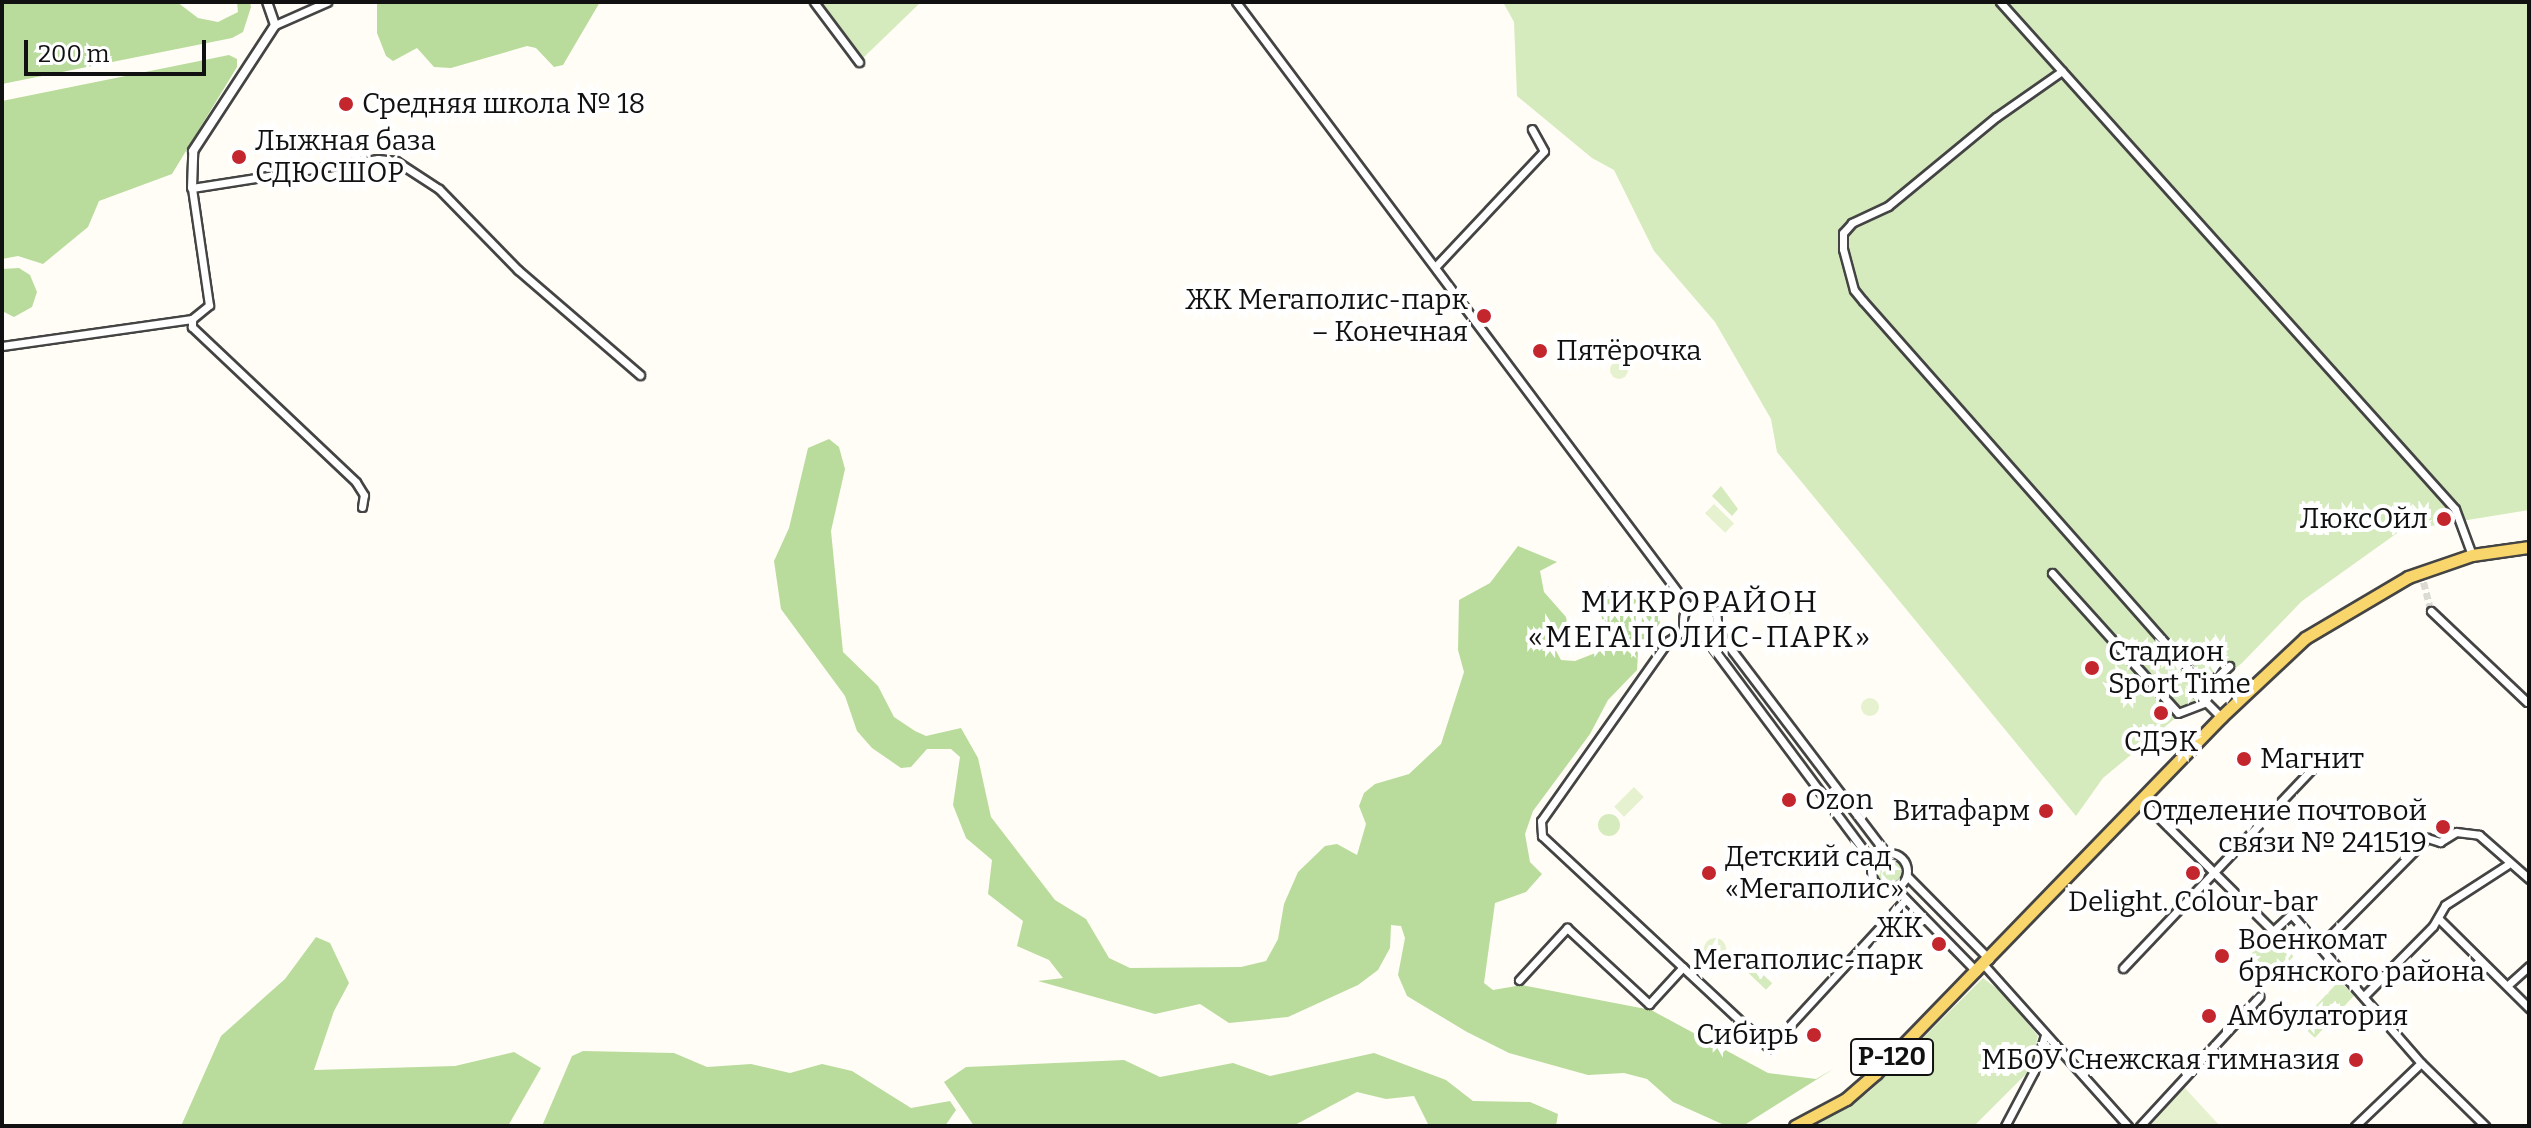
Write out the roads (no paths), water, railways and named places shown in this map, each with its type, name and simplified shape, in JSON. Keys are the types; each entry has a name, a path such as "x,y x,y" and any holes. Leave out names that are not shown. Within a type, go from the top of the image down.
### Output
{"main road":[{"name":"Р-120","path":"1795,1126 1859,1089 2221,717 2305,638 2349,608 2408,577 2472,555 2529,547"}],"street":[{"path":"267,2 275,25"},
{"path":"2,346 192,319 209,305 192,188 193,151 275,25 327,2"},
{"path":"814,2 859,62"},
{"path":"1236,2 1437,265 1689,607"},
{"path":"2000,2 2455,509 2472,555"},
{"path":"2062,71 1996,117 1888,206 1852,223 1843,233 1843,249 1854,290 1863,301 2205,688"},
{"path":"1437,265 1544,151 1532,129"},
{"path":"192,188 378,159 396,161 439,189 524,276 640,375"},
{"path":"192,319 196,334 356,482 364,495 362,507"},
{"path":"2052,573 2178,713 2206,702"},
{"path":"1689,607 1711,607 1715,628 1886,853 1903,859 1907,876 2128,1126"},
{"path":"1686,629 1684,618 1689,607"},
{"path":"2431,611 2527,702"},
{"path":"1704,636 1715,628"},
{"path":"1686,629 1704,636 1873,863 1876,883 1895,888 1983,965"},
{"path":"1686,629 1668,641 1539,827 1542,836 1769,1048 1906,899"},
{"path":"2221,717 2198,694 2229,666"},
{"path":"2123,968 2311,770"},
{"path":"2142,801 2273,931 2291,914 2421,1063 2485,1126"},
{"path":"2321,945 2421,842 2440,842 2456,832 2487,840 2507,865 2529,879"},
{"path":"1873,863 1886,853"},
{"path":"2364,996 2439,919 2445,905 2507,865"},
{"path":"1895,888 1907,876"},
{"path":"2439,919 2529,1008"},
{"path":"1519,980 1567,928 1649,1004 1683,967"},
{"path":"2504,982 2529,966"},
{"path":"2140,1126 2259,997"},
{"path":"2005,1126 2034,1071 2045,1035"},
{"path":"2355,1126 2421,1063"}],"tunnel":[{"path":"2421,572 2431,611"}],"place":[{"name":"Средняя школа № 18","path":"346,104"},
{"name":"Лыжная база СДЮСШОР","path":"239,157"},
{"name":"ЖК Мегаполис-парк – Конечная","path":"1484,316"},
{"name":"Пятёрочка","path":"1540,351"},
{"name":"ЛюксОйл","path":"2444,519"},
{"name":"Стадион Sport Time","path":"2092,668"},
{"name":"СДЭК","path":"2161,713"},
{"name":"Магнит","path":"2244,759"},
{"name":"Ozon","path":"1789,800"},
{"name":"Витафарм","path":"2046,811"},
{"name":"Отделение почтовой связи № 241519","path":"2443,827"},
{"name":"Детский сад «Мегаполис»","path":"1709,873"},
{"name":"Delight. Colour-bar","path":"2193,873"},
{"name":"ЖК Мегаполис-парк","path":"1939,944"},
{"name":"Военкомат брянского района","path":"2222,956"},
{"name":"Амбулатория","path":"2209,1016"},
{"name":"Сибирь","path":"1814,1035"},
{"name":"МБОУ Снежская гимназия","path":"2356,1060"}],"district":[{"name":"МИКРОРАЙОН «МЕГАПОЛИС-ПАРК»","path":"1700,619"}]}
